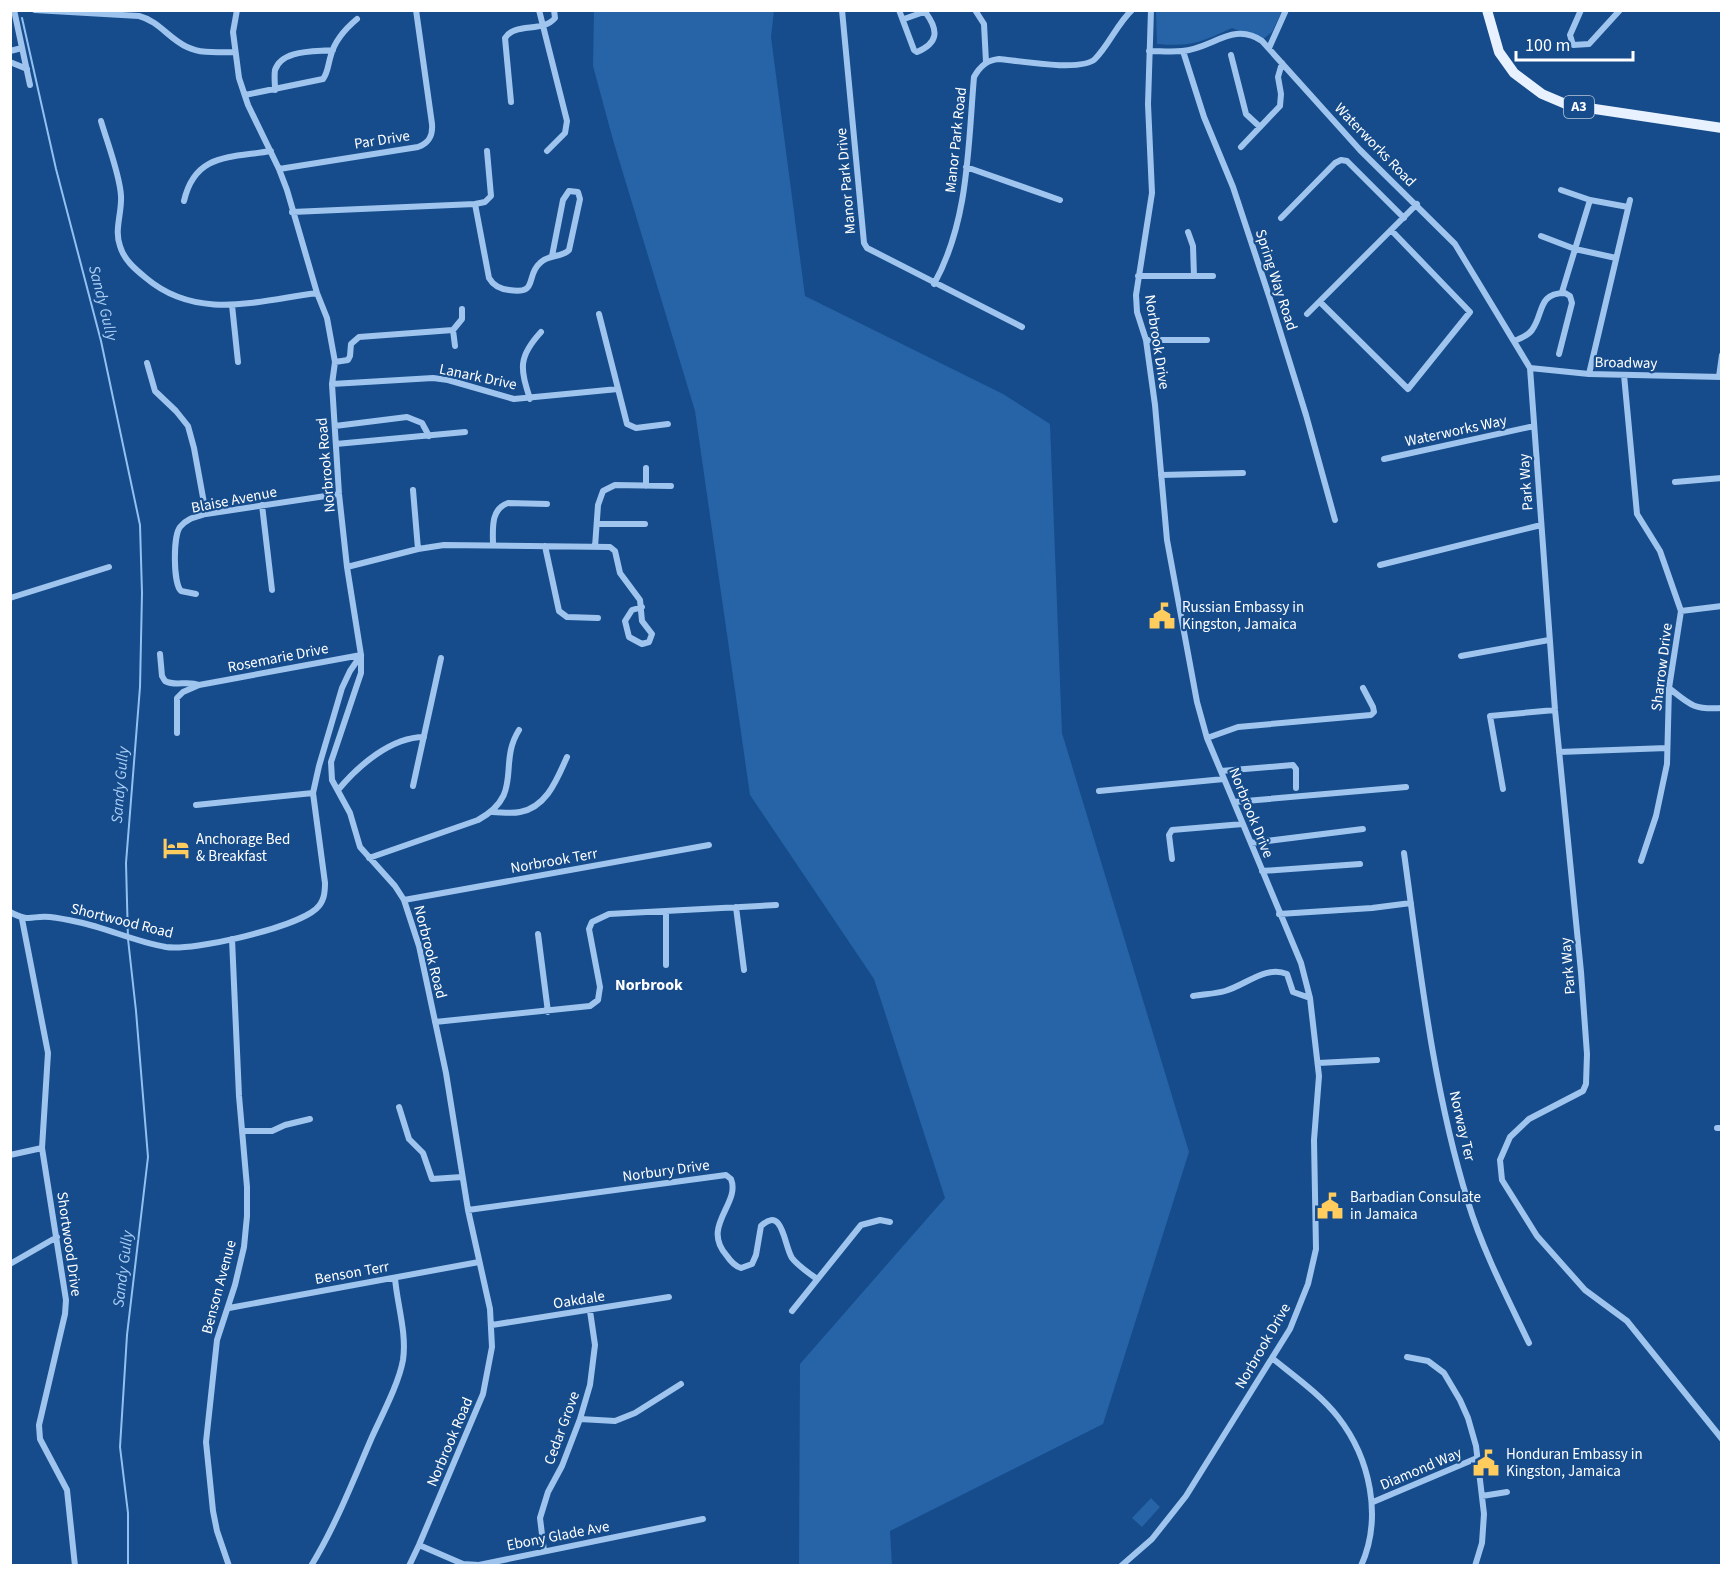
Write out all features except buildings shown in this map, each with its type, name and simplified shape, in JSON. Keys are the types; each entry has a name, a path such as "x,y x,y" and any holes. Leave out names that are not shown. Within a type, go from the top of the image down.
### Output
{"main road":[{"name":"A3","path":"1487,10 1499,52 1514,73 1542,94 1568,105 1722,128"}],"street":[{"path":"14,10 30,85"},
{"path":"35,10 139,16 151,19 185,46 197,51 235,52"},
{"name":"Norbrook Road","path":"237,10 233,32 239,78 279,169 317,293 327,318 335,362 332,384 339,494 361,655 361,673 331,762 332,780 350,813 360,847 404,900 418,946 446,1073 468,1210 492,1325 492,1347 483,1394 409,1566"},
{"name":"Par Drive","path":"279,169 418,147 428,141 432,124 416,10"},
{"path":"539,10 567,121 565,133 547,152"},
{"path":"511,102 505,38 509,32 553,21 554,10"},
{"name":"Manor Park Drive","path":"842,10 864,243 867,248 934,284 1022,327"},
{"path":"899,10 914,50 917,52 929,47 934,40 934,35 926,13 921,12 904,19"},
{"path":"975,10 984,24 986,62 999,59 1084,65 1097,57 1132,10"},
{"name":"Norbrook Drive","path":"1121,1566 1152,1539 1186,1496 1290,1329 1302,1301 1316,1249 1314,1140 1319,1076 1310,998 1301,963 1207,738 1197,702 1167,540 1146,340 1137,312 1136,295 1152,193 1148,104 1151,10"},
{"path":"1269,48 1286,10"},
{"path":"1581,10 1570,35 1573,45 1580,46 1589,44 1620,10"},
{"path":"245,95 323,79 326,76 333,50 344,29 357,18"},
{"name":"Waterworks Road","path":"1149,51 1183,51 1204,46 1234,33 1254,36 1269,48 1360,150 1455,244 1530,368"},
{"path":"10,51 22,48"},
{"path":"275,90 276,69 283,59 290,55 333,50"},
{"name":"Spring Way Road","path":"1183,51 1204,117 1233,187 1270,299 1306,415 1335,520"},
{"path":"1231,55 1246,114 1260,127"},
{"path":"10,62 27,69"},
{"name":"Manor Park Road","path":"934,284 951,248 960,213 974,76 986,62"},
{"path":"1241,147 1280,106 1281,94 1278,77 1282,63"},
{"path":"101,121 121,196 117,237 126,259 149,281 182,300 219,306 317,293"},
{"path":"184,201 190,180 214,160 271,151"},
{"path":"292,212 485,202 491,196 487,151"},
{"path":"1281,218 1335,163 1341,160 1347,161 1404,218"},
{"path":"966,167 1060,200"},
{"path":"1561,190 1590,200 1629,204 1589,374"},
{"path":"475,204 489,278 492,283 504,290 521,291 532,282 539,263 569,250 580,199 578,192 569,191 563,200 552,256"},
{"path":"1562,292 1590,200"},
{"path":"1307,314 1417,204"},
{"path":"1320,302 1408,389 1470,312 1391,230"},
{"path":"1188,232 1193,246 1194,276"},
{"path":"1541,236 1575,249 1616,258"},
{"path":"1138,276 1213,276"},
{"path":"1515,340 1532,330 1544,302 1562,292 1570,296 1572,303 1559,354"},
{"path":"232,304 238,362"},
{"path":"455,346 453,330 462,319 462,309"},
{"path":"599,314 625,419 632,428 668,424"},
{"path":"335,362 348,360 351,344 359,337 453,330"},
{"path":"530,399 522,376 523,357 529,345 541,332"},
{"path":"1146,340 1207,340"},
{"path":"1720,377 1722,355"},
{"path":"147,363 154,391 176,411 188,426 206,514"},
{"name":"Broadway","path":"1530,368 1589,374 1720,377"},
{"name":"Park Way","path":"1530,368 1554,710 1581,972 1587,1054 1586,1084 1582,1091 1529,1119 1510,1137 1500,1160 1502,1180 1538,1236 1585,1290 1627,1321 1722,1439"},
{"name":"Sharrow Drive","path":"1624,375 1637,514 1660,552 1681,611 1670,688 1667,764 1656,816 1641,861"},
{"name":"Lanark Drive","path":"332,384 433,378 448,380 514,399 618,389"},
{"path":"334,426 407,417 422,423 429,435"},
{"name":"Waterworks Way","path":"1384,459 1534,426"},
{"path":"336,444 465,432"},
{"path":"646,468 646,486"},
{"path":"1161,475 1244,473"},
{"path":"1675,482 1722,478"},
{"path":"595,547 598,505 603,491 615,485 671,486"},
{"path":"413,490 418,549"},
{"name":"Blaise Avenue","path":"196,594 181,591 176,581 176,536 179,528 185,522 206,514 339,494"},
{"path":"493,546 493,523 497,510 502,505 508,503 547,504"},
{"path":"262,505 272,590"},
{"path":"597,525 645,524"},
{"path":"1380,565 1541,525"},
{"path":"348,567 418,549 444,545 610,547 614,549 620,573 637,593 642,607 642,621 652,634 649,642 642,644 629,637 625,621 632,610 642,607"},
{"path":"545,546 559,611 567,617 598,618"},
{"path":"10,598 109,567"},
{"path":"1681,611 1722,606"},
{"path":"1461,656 1550,640"},
{"path":"160,654 162,676 165,681 175,684 194,682 199,685"},
{"name":"Rosemarie Drive","path":"199,685 361,655"},
{"name":"Shortwood Road","path":"22,919 49,917 79,922 167,947 176,947 232,939 291,924 310,913 321,903 325,893 313,793 342,688 361,655"},
{"path":"413,786 441,658"},
{"path":"177,733 177,698 183,692 199,685"},
{"path":"1207,738 1238,727 1371,715 1374,712 1373,707 1363,688"},
{"path":"1670,688 1692,705 1700,708 1722,708"},
{"path":"1503,789 1490,716 1554,710"},
{"path":"369,858 478,820 492,812 500,804 506,791 513,742 519,730"},
{"path":"338,790 362,764 404,740 424,737"},
{"path":"1559,752 1667,748"},
{"path":"492,812 519,812 541,802 552,788 567,758"},
{"path":"1221,771 1293,765 1296,769 1296,788"},
{"path":"1099,790 1224,779"},
{"path":"1234,802 1406,787"},
{"path":"196,805 313,793"},
{"path":"1172,859 1169,835 1172,830 1243,824"},
{"path":"1251,843 1363,829"},
{"name":"Norbrook Terr","path":"404,900 709,846"},
{"name":"Norway Ter","path":"1404,853 1429,1025 1447,1118 1468,1202 1497,1278 1529,1343"},
{"path":"1262,871 1360,864"},
{"path":"1280,914 1411,903"},
{"path":"435,1023 590,1006 598,1000 600,987 589,929 592,922 609,914 776,905"},
{"path":"736,907 744,970"},
{"path":"10,912 22,919"},
{"path":"666,912 666,965"},
{"name":"Shortwood Drive","path":"22,919 48,1053 42,1148 66,1288 65,1314 39,1425 40,1439 67,1490 75,1566"},
{"path":"538,934 548,1012"},
{"name":"Benson Avenue","path":"229,1566 213,1511 206,1442 217,1340 229,1308 244,1247 247,1216 232,939"},
{"path":"1193,996 1225,991 1266,973 1280,972 1287,974 1293,992 1310,998"},
{"path":"1317,1063 1377,1060"},
{"path":"399,1107 409,1139 423,1153 432,1179 462,1177"},
{"path":"242,1131 272,1131 285,1125 310,1119"},
{"path":"10,1155 42,1148"},
{"name":"Norbury Drive","path":"468,1210 726,1176 731,1179 733,1189 717,1236 722,1251 734,1265 741,1268 752,1264 756,1255 759,1230 764,1223 771,1221 782,1226 791,1257 817,1279"},
{"path":"792,1311 861,1226 880,1220 890,1222"},
{"path":"10,1264 57,1237"},
{"name":"Benson Terr","path":"229,1308 479,1262"},
{"path":"311,1566 326,1542 388,1401 403,1360 395,1278"},
{"name":"Oakdale","path":"492,1325 669,1297"},
{"name":"Cedar Grove","path":"544,1551 540,1518 548,1492 562,1466 580,1419 590,1384 595,1345 590,1311"},
{"path":"1407,1357 1428,1361 1444,1374 1461,1400 1468,1418 1476,1446 1485,1530 1475,1566"},
{"path":"1272,1358 1316,1394 1337,1416 1352,1438 1364,1466 1373,1502 1370,1539 1361,1566"},
{"path":"580,1419 615,1421 635,1413 681,1384"},
{"name":"Diamond Way","path":"1373,1502 1477,1458"},
{"path":"1482,1496 1507,1492"},
{"name":"Ebony Glade Ave","path":"419,1545 463,1564 479,1565 703,1519"}],"shaded area":[{"path":"594,11 774,11 771,37 805,296 1003,394 1050,424 1062,733 1189,1152 1103,1424 890,1531 892,1565 799,1565 800,1364 945,1198 874,979 750,795 695,411 613,140 593,66"},
{"path":"1156,11 1282,11 1272,32 1262,40 1232,28 1196,42 1169,45 1157,44"},
{"path":"1151,1498 1160,1507 1142,1527 1132,1518"}],"waterway":[{"name":"Sandy Gully","path":"22,18 56,169 101,341 140,525 142,593 140,687 126,863 128,939 148,1157 127,1335 120,1447 128,1513 128,1566"}],"place":[{"name":"Russian Embassy in Kingston, Jamaica","path":"1162,616"},
{"name":"Anchorage Bed & Breakfast","path":"176,848"},
{"name":"Barbadian Consulate in Jamaica","path":"1330,1206"},
{"name":"Honduran Embassy in Kingston, Jamaica","path":"1486,1463"}],"district":[{"name":"Norbrook","path":"649,985"}]}
